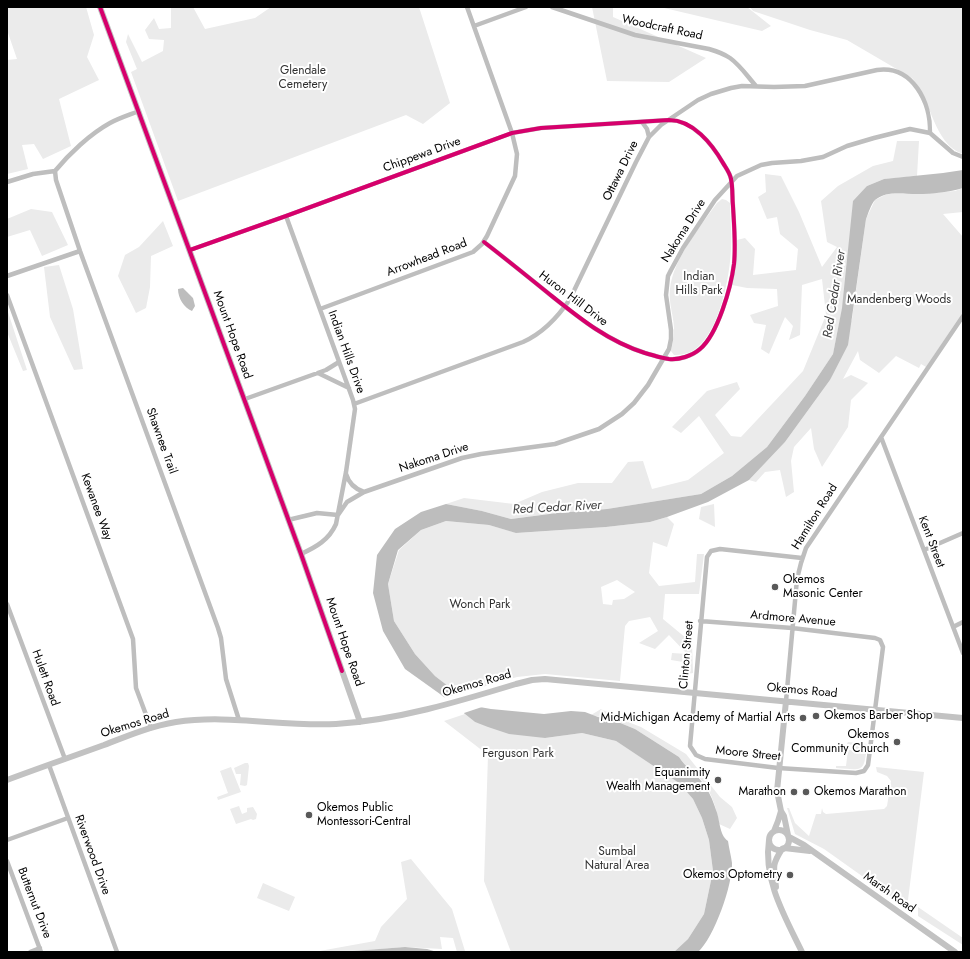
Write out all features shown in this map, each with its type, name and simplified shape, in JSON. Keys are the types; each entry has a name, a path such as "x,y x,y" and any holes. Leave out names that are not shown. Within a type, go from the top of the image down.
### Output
{"street":[{"name":"Mount Hope Road","path":"100,7 301,554 360,722"},
{"name":"Arrowhead Road","path":"320,309 473,252 484,242 515,176 517,154 512,133 467,7"},
{"path":"474,26 526,7"},
{"name":"Woodcraft Road","path":"552,7 635,35 709,49 717,52 730,58 756,86"},
{"name":"Ottawa Drive","path":"354,404 524,342 547,326 565,307 575,290 649,137 657,128 698,100 731,88 756,86 804,86 877,70 892,71 908,78 916,86 928,110 930,133"},
{"path":"7,182 33,174 55,171 66,158 99,130 110,123 139,111"},
{"name":"Chippewa Drive","path":"190,250 512,133 541,128 669,120"},
{"name":"Huron Hill Drive","path":"484,242 583,321 612,339 642,352 664,358 673,359 686,357 700,349 712,334 722,312 734,262 734,226 731,181 728,172 709,141 685,123 678,120 669,120"},
{"path":"642,122 647,129 649,137"},
{"name":"Nakoma Drive","path":"338,515 347,502 364,492 462,458 555,444 599,429 622,414 634,403 648,385 664,358 670,344 671,335 666,295 668,276 678,256 703,218 721,192 731,181 737,176 761,165 801,161 823,156 847,146 886,134 910,130 930,133"},
{"path":"930,133 953,153 963,157"},
{"name":"Shawnee Trail","path":"55,171 56,180 80,251 218,628 221,638 226,679 239,720"},
{"name":"Indian Hills Drive","path":"286,216 349,388 354,404 355,414 335,528 328,537 317,546 301,554"},
{"path":"7,276 80,251"},
{"name":"Kewanee Way","path":"7,295 131,632 134,649 136,688 151,728"},
{"name":"Hamilton Road","path":"788,836 777,791 778,768 786,701 792,628 802,558 812,537 963,316"},
{"path":"244,399 318,373 339,362"},
{"path":"318,373 349,388"},
{"name":"Kent Street","path":"881,437 963,653"},
{"path":"346,472 348,480 353,486 364,492"},
{"path":"288,520 317,513 338,515"},
{"path":"924,550 963,533"},
{"name":"Clinton Street","path":"705,759 698,757 694,753 690,743 700,621 706,562 709,554 715,549 742,550 802,558"},
{"name":"Hulett Road","path":"7,604 65,759"},
{"name":"Ardmore Avenue","path":"700,621 792,628 879,639 882,642 883,647 876,709"},
{"path":"953,627 963,622"},
{"name":"Okemos Road","path":"7,780 151,728 190,721 239,720 307,724 360,722 402,716 478,696 516,684 532,680 545,679 963,718"},
{"name":"Moore Street","path":"705,759 778,768 848,773 861,772 866,769 868,765 876,709"},
{"name":"Riverwood Drive","path":"49,765 117,952"},
{"path":"781,811 769,840 769,872 772,886 802,952"},
{"path":"7,840 68,818"},
{"path":"774,831 782,830 788,836 789,842 774,861 776,895"},
{"name":"Marsh Road","path":"788,836 801,843 810,851 955,952"},
{"path":"769,840 771,846 774,848 783,849"},
{"name":"Marsh Road","path":"783,849 810,851"},
{"name":"Butternut Drive","path":"7,861 41,950"},
{"path":"30,952 41,950"}],"green space":[{"path":"7,7 86,7 94,35 87,57 99,80 59,99 71,146 43,159 34,144 22,145 28,169 7,174 7,60 17,59 7,30"},
{"name":"Glendale Cemetery","path":"171,7 193,7 205,29 255,18 271,7 419,7 450,103 423,124 406,115 178,201 131,72 137,69 126,42 128,34 142,62 163,51 164,40 149,39 145,30 154,18 159,29 171,28"},
{"path":"592,7 613,7 613,17 706,58 669,82 607,81"},
{"path":"660,7 747,7 771,26 762,31"},
{"path":"750,7 963,7 963,154 953,149 945,141 919,87 912,78 847,40 810,30 753,11"},
{"path":"897,141 919,141 917,176 884,179 867,186 833,354 805,396 767,447 732,476 701,494 607,509 557,513 511,519 482,511 446,504 464,498 514,504 542,492 578,483 612,483 628,462 643,461 652,489 688,480 724,453 699,416 681,433 672,427 707,391 737,382 740,389 715,415 731,436 741,437 803,371 826,315 822,279 802,285 800,335 789,340 793,326 785,317 769,354 761,349 766,325 754,323 750,315 778,306 777,289 747,288 732,285 737,240 745,238 755,249 753,275 796,270 798,249 780,234 777,217 767,219 758,197 766,192 765,174 781,176 799,212 822,267 837,247 827,242 821,201 838,186 873,166 893,161"},
{"name":"Mandenberg Woods","path":"963,188 963,212 943,214 963,237 963,312 926,367 921,364 919,368 896,356 879,373 860,360 858,351 843,379 851,375 868,383 851,400 848,427 822,467 814,449 811,428 794,447 791,461 794,492 786,497 780,470 765,472 756,482 749,480 785,442 830,380 852,319 866,219 875,200 885,195 898,192 918,194 955,191"},
{"name":"Indian Hills Park","path":"722,199 730,203 731,243 728,274 722,304 710,331 703,342 694,350 674,355 671,351 674,338 674,322 670,295 672,278 676,266 688,244 717,203"},
{"path":"31,209 52,212 68,245 42,256 30,230 7,237 7,219"},
{"path":"163,221 173,246 151,256 150,287 146,308 136,313 118,276 125,255 139,247"},
{"path":"59,265 73,309 83,369 74,370 50,317 44,267"},
{"path":"7,309 27,370 23,371 7,332"},
{"path":"714,504 715,527 699,519 701,507"},
{"name":"Wonch Park","path":"667,517 674,524 667,547 653,542 649,573 659,586 695,582 697,554 704,554 699,594 665,594 663,619 692,643 693,673 688,674 683,662 671,660 672,653 687,654 669,635 655,649 639,643 658,631 650,617 629,621 625,626 620,681 545,674 517,677 458,694 435,676 415,654 394,621 388,584 399,550 421,530 446,521 489,525 517,533 606,527 650,522","holes":["617,580 635,592 624,599 613,600 612,605 603,604 601,587"]},
{"path":"601,709 641,727 686,754 720,797 732,807 737,818 730,829 719,824 714,802 709,792 700,779 684,764 679,757 635,729 613,720 591,715"},
{"name":"Sumbal Natural Area","path":"465,714 475,722 545,738 582,733 616,741 679,783 693,799 702,818 709,840 713,871 704,914 688,939 674,952 511,952 484,881 488,755 444,721"},
{"path":"848,742 867,744 865,760 861,768 836,768 836,766 846,766 848,750 852,750 853,745 847,744"},
{"path":"248,763 249,766 247,785 245,786 240,785 241,774 236,774 234,768"},
{"path":"231,767 241,792 218,800 217,797 228,793 220,771"},
{"path":"876,767 924,772 907,908 824,849 795,834 787,808 789,808 795,823 809,836 816,814 821,814 822,808 823,812 826,814 884,809 887,806 891,781 887,776 877,772"},
{"path":"239,806 242,814 247,812 247,808 253,807 257,814 256,819 251,819 236,824 230,809"},
{"path":"411,859 452,909 465,951 467,952 457,952 453,938 440,937 442,949 405,947 340,952 314,952 375,941 381,927 407,899 401,862"},
{"path":"263,883 295,897 289,911 257,898"},
{"path":"918,907 963,938 963,945 918,916"}],"shaded area":[{"name":"Red Cedar River","path":"963,170 963,188 929,194 896,193 885,195 875,200 866,219 848,345 830,380 785,442 749,480 708,502 650,522 606,527 516,533 489,525 446,521 421,530 398,550 388,584 394,621 415,654 435,676 474,706 544,714 571,711 585,712 598,717 613,720 635,729 679,757 704,785 713,802 723,835 728,841 732,863 729,884 726,897 716,923 704,945 698,952 674,952 688,939 704,914 713,871 709,840 702,818 693,799 679,783 616,741 582,733 545,738 509,734 488,727 475,722 405,669 383,631 373,593 377,555 395,529 421,512 446,504 482,511 511,519 557,513 607,509 701,494 732,476 767,447 805,396 833,354 842,308 853,201 867,186 884,179"},
{"path":"183,288 193,298 195,306 192,311 186,308 180,299 178,289"},
{"path":"405,947 427,949 437,952 340,952"}],"pier":[{"path":"461,693 475,704 485,706 461,714 442,698"}],"cycle path":[{"path":"100,7 301,554 342,671"},
{"path":"190,250 512,133 541,128 669,120 678,121 686,124 701,134 719,156 728,171 732,182 735,250 734,264 727,297 718,322 707,342 700,349 689,356 681,358 669,359 645,353 618,342 594,328 570,311 484,242"}],"place":[{"name":"Okemos Masonic Center","path":"775,587"},
{"name":"Okemos Barber Shop","path":"816,716"},
{"name":"Mid-Michigan Academy of Martial Arts","path":"803,718"},
{"name":"Okemos Community Church","path":"897,742"},
{"name":"Equanimity Wealth Management","path":"718,780"},
{"name":"Marathon","path":"794,792"},
{"name":"Okemos Marathon","path":"806,792"},
{"name":"Okemos Public Montessori-Central","path":"309,815"},
{"name":"Okemos Optometry","path":"790,875"}],"park label":[{"name":"Ferguson Park","path":"518,754"}]}
